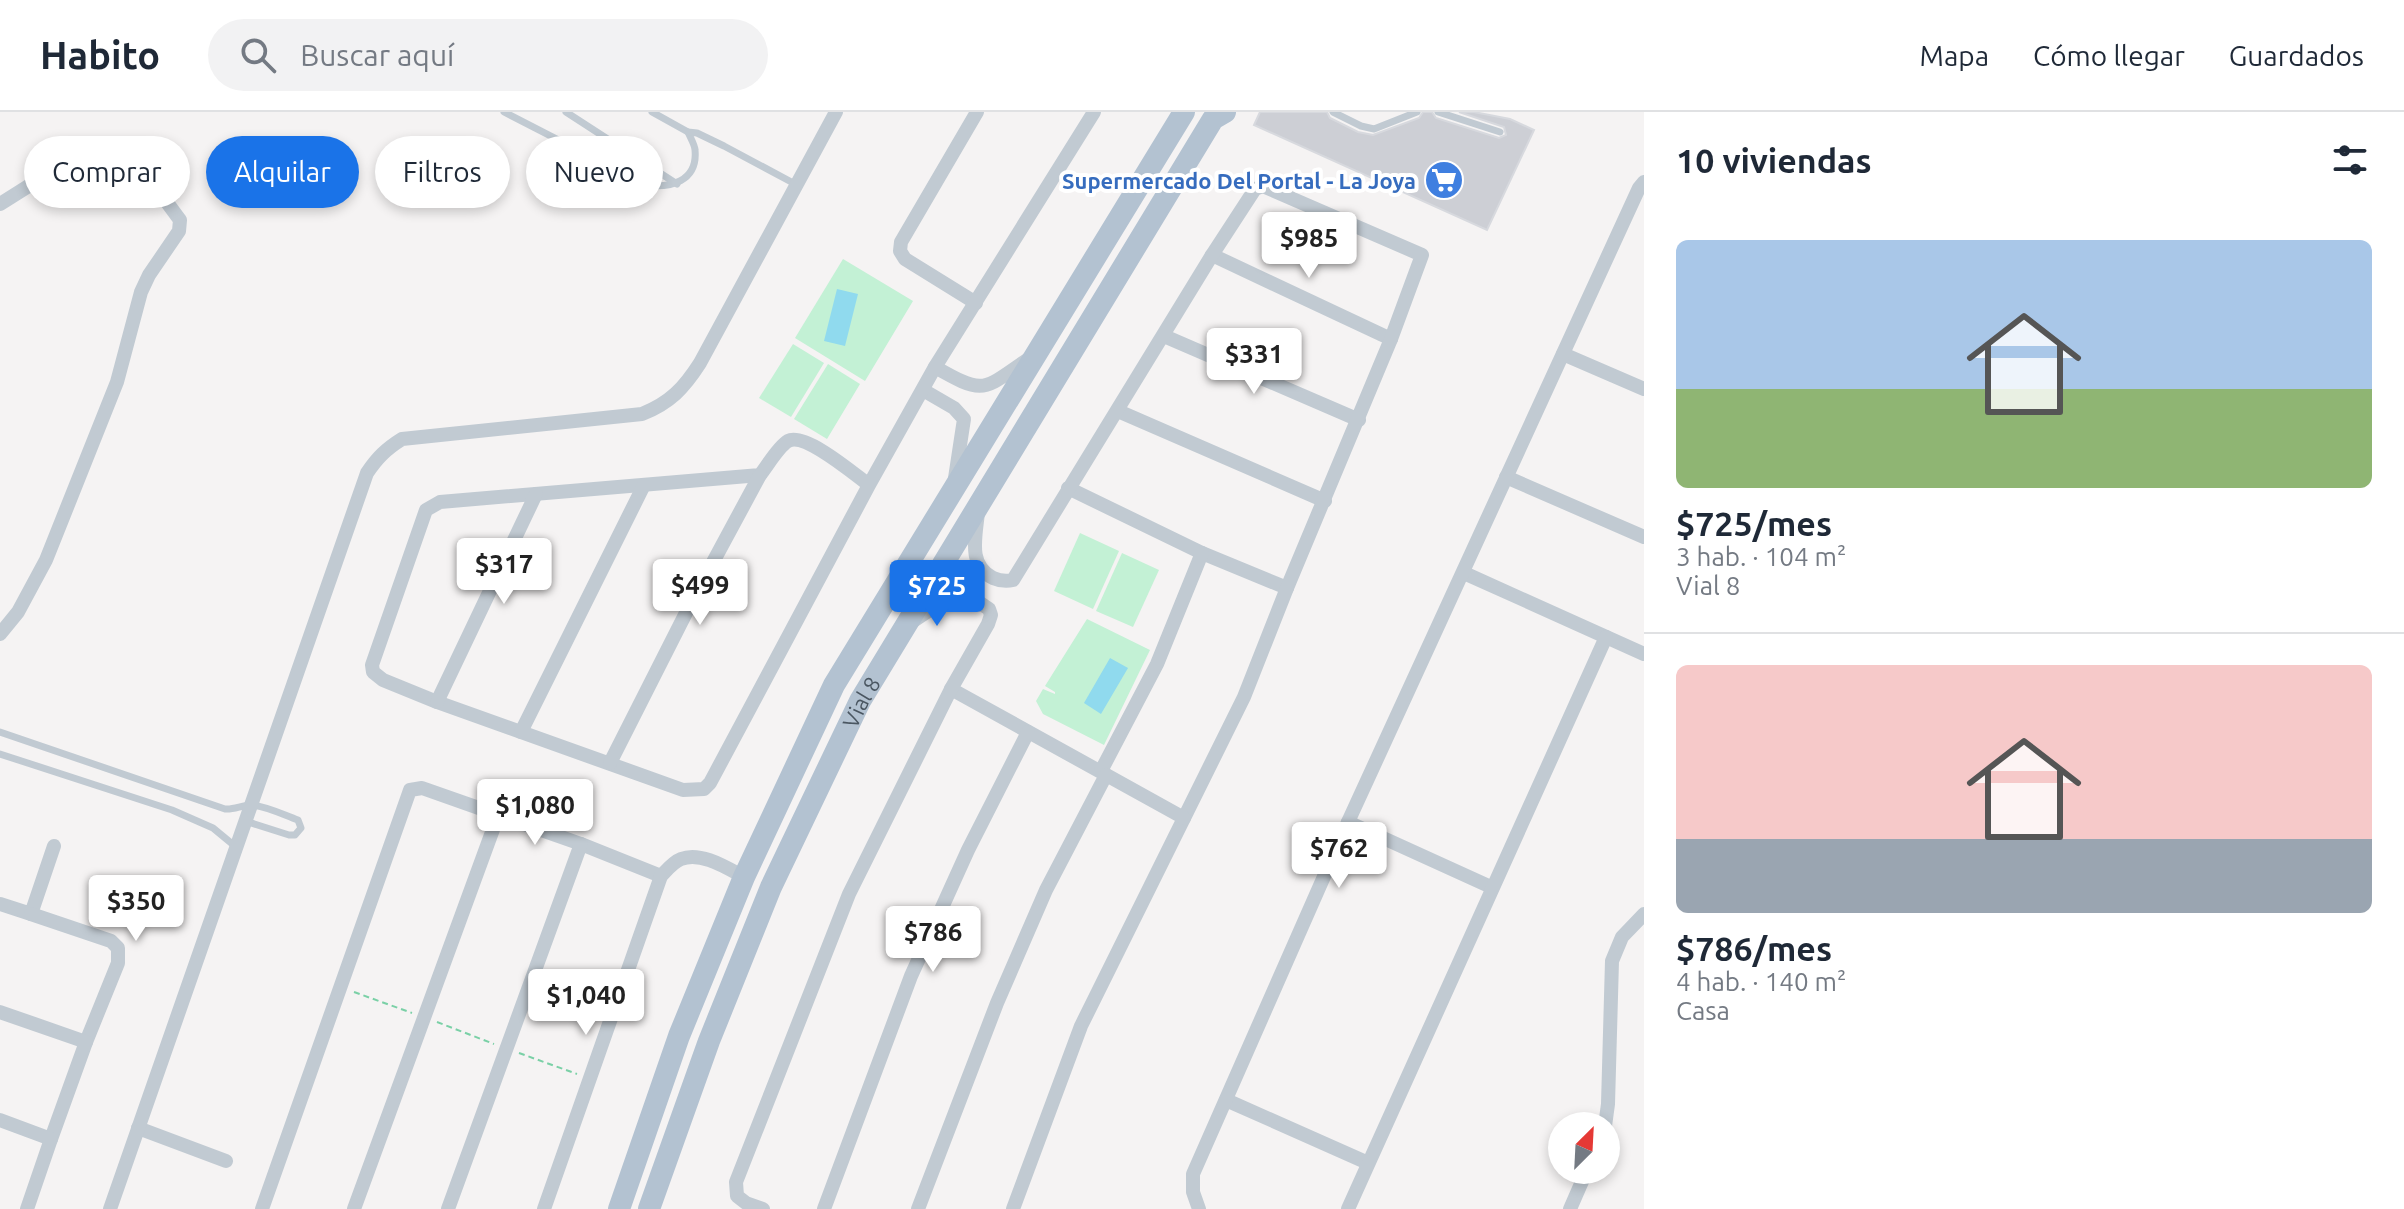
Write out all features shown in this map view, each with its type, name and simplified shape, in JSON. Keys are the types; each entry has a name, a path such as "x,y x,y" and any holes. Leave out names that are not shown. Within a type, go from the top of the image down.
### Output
{"main road":[{"name":"Vial 8","path":"619,1209 679,1036 744,877 834,685 1184,112"},
{"name":"Vial 8","path":"649,1209 709,1041 771,887 860,701 1213,119 1225,112"}],"street":[{"path":"110,1209 367,473 376,459 385,449 402,439 642,414 670,400 686,385 700,363 836,112"},
{"path":"976,303 905,259 900,251 901,242 977,112"},
{"path":"760,475 440,502 426,510 372,665 373,672 383,680 437,702 683,790 704,789 935,367 1094,112"},
{"path":"0,204 81,153 97,151 128,161 144,172 180,220 181,226 141,292 117,382 46,560 18,612 0,634"},
{"path":"1199,1209 1193,1192 1193,1174 1348,822 1644,182"},
{"path":"978,504 975,560 985,573 996,579 1005,582 1013,580 1255,189 1263,186 1420,253 1422,257 1359,420 1244,697 1081,1026 1013,1209"},
{"path":"1212,255 1391,339"},
{"path":"1164,336 1359,420"},
{"path":"1563,354 1644,389"},
{"path":"935,367 969,386 981,387 1033,357"},
{"path":"956,410 969,386"},
{"path":"923,390 956,410 964,419 954,487"},
{"path":"1118,411 1325,501"},
{"path":"610,763 760,475 787,442 795,439 810,443 869,485"},
{"path":"1506,477 1644,537"},
{"path":"521,732 644,485"},
{"path":"1068,488 1202,553 1287,588"},
{"path":"437,702 536,494"},
{"path":"918,1209 997,1003 1046,890 1157,664 1202,553"},
{"path":"963,597 980,568"},
{"path":"1464,573 1644,654"},
{"path":"763,1209 737,1196 736,1182 849,894 991,615 989,609 971,598 963,597 944,603 906,625"},
{"path":"1348,1209 1606,637"},
{"path":"951,689 1184,818"},
{"path":"824,1209 911,976 968,850 1028,732"},
{"path":"262,1209 410,790 422,788 499,813 661,876"},
{"path":"354,1209 499,813"},
{"path":"1348,822 1491,887"},
{"path":"448,1209 581,844"},
{"path":"31,914 54,846"},
{"path":"544,1209 661,876 680,859 691,857 704,859 744,877"},
{"path":"0,904 111,941 118,948 118,963 86,1042 27,1209"},
{"path":"1607,1112 1612,961 1622,937 1644,914"},
{"path":"0,1012 86,1042"},
{"path":"1226,1100 1368,1163"},
{"path":"0,1120 51,1139"},
{"path":"138,1128 226,1161"},
{"path":"1570,1209 1581,1184"}],"lane":[{"path":"504,112 646,185 677,184 686,179 695,150 688,132"},
{"path":"566,112 677,184"},
{"path":"652,112 797,185"},
{"path":"1333,112 1374,129 1417,112"},
{"path":"1353,112 1361,126"},
{"path":"1438,112 1500,132"},
{"path":"0,732 225,809 251,805 298,820 301,828 295,835 289,835 245,821"},
{"path":"0,754 190,817 221,833 236,847"},
{"path":"86,782 92,763"},
{"path":"190,817 196,799"}],"path":[{"path":"342,987 591,1079"}],"green space":[{"path":"843,259 913,301 865,381 795,338"},
{"path":"793,344 824,363 791,417 759,398"},
{"path":"828,364 860,384 827,439 794,419"},
{"path":"1080,533 1119,551 1093,609 1054,591"},
{"path":"1122,553 1159,570 1133,627 1096,611"},
{"path":"1087,619 1150,650 1104,745 1043,714 1036,701 1043,689 1055,694 1045,686"}],"water":[{"path":"837,289 858,294 845,346 824,341"},
{"path":"1110,658 1128,668 1101,714 1084,703"}],"building":[{"name":"Supermercado Del Portal - La Joya","path":"1260,112 1327,112 1330,118 1358,132 1373,135 1419,118 1423,112 1432,112 1436,118 1499,138 1506,135 1504,127 1459,112 1510,119 1534,130 1487,230 1254,125"}],"place":[{"name":"Supermercado Del Portal - La Joya","path":"1444,180"}]}
